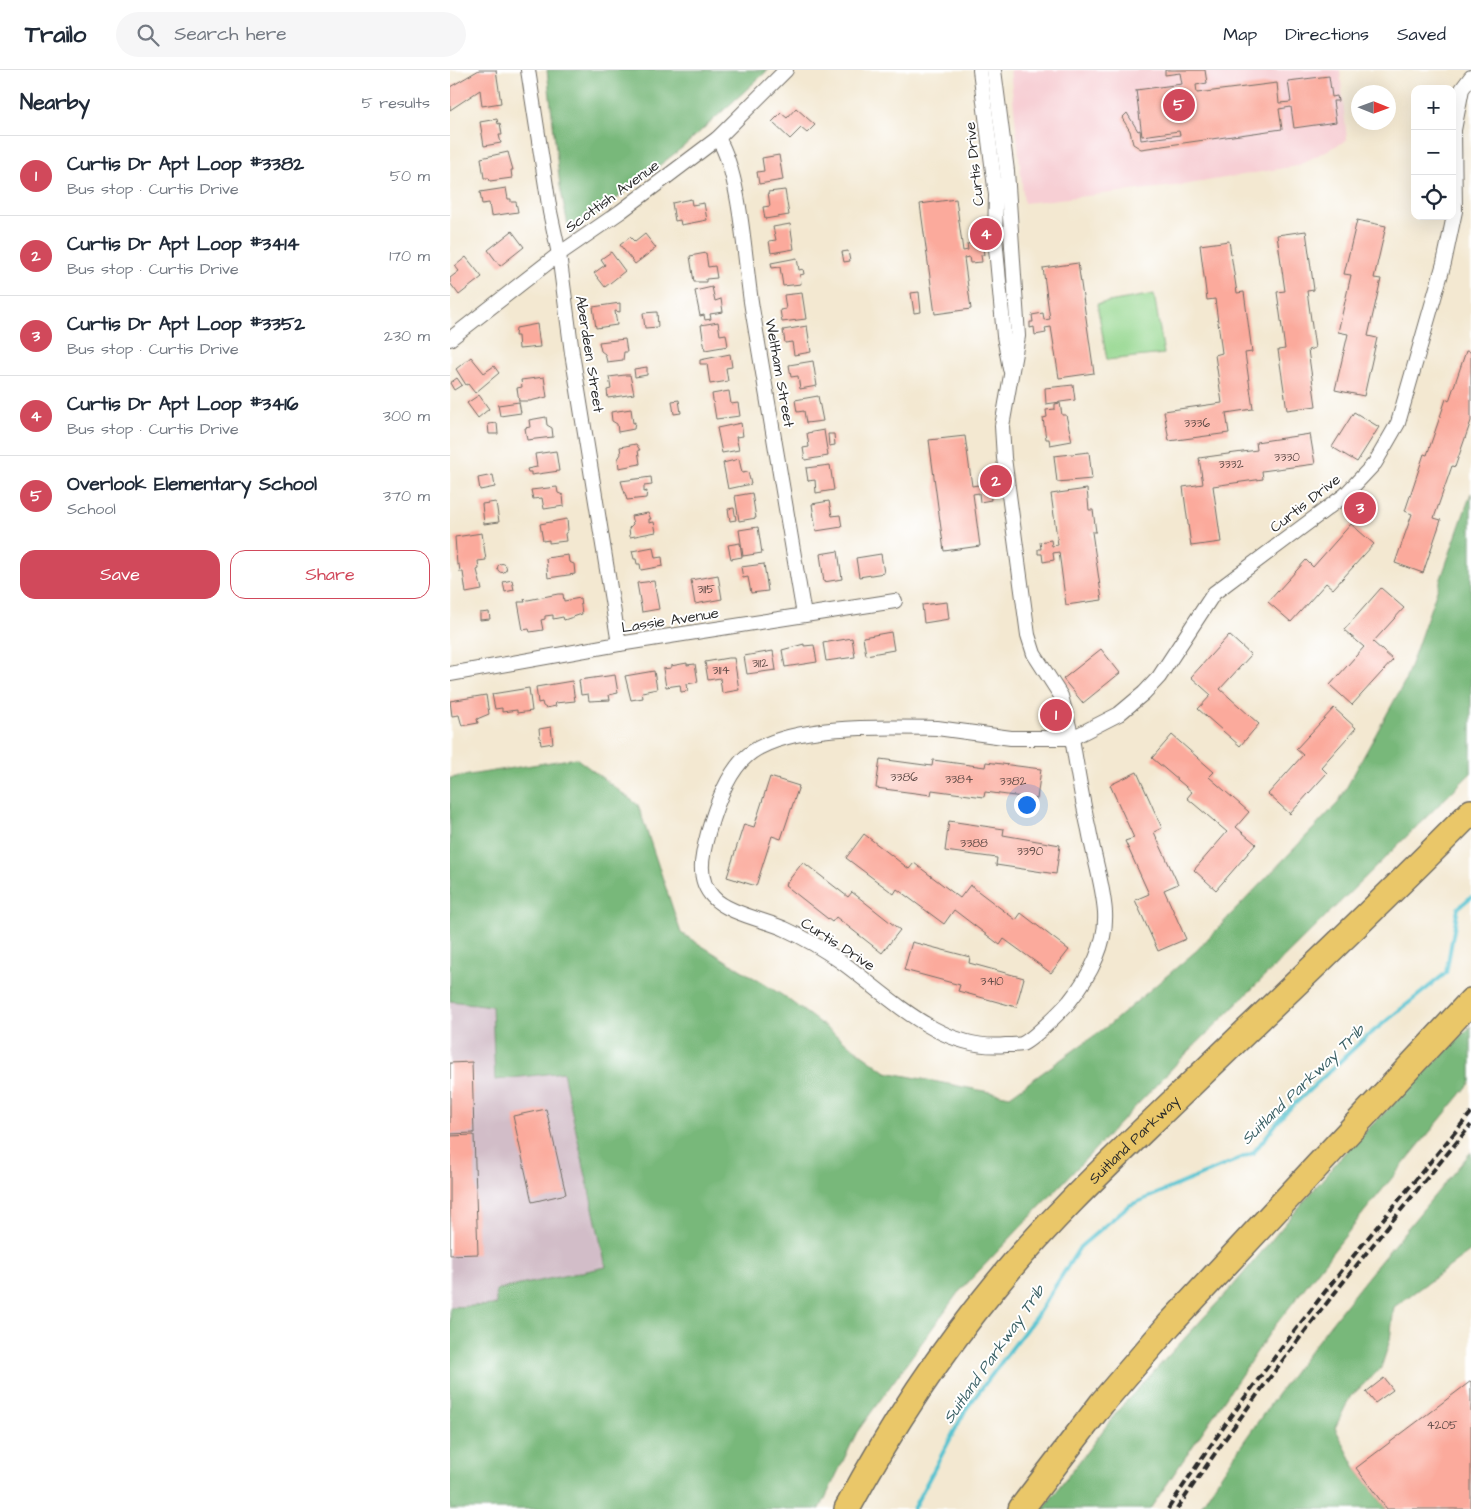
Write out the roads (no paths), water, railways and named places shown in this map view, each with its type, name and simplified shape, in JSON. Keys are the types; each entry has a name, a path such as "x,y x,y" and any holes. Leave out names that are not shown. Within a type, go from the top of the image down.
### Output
{"highway":[{"name":"Suitland Parkway","path":"847,1509 891,1432 933,1367 980,1304 1019,1258 1117,1156 1471,812"},
{"path":"1022,1509 1102,1403 1168,1325 1471,1001"}],"street":[{"name":"Aberdeen Street","path":"528,70 550,212 559,254 572,353 619,644"},
{"name":"Scottish Avenue","path":"450,339 559,254 620,212 718,138 786,70"},
{"name":"Curtis Drive","path":"980,70 996,195 995,245 1004,336 1011,374"},
{"name":"Curtis Drive","path":"994,70 1007,171 1018,336 1002,426 1004,458 1028,635 1034,654 1061,696 1072,738 1089,834 1099,867 1105,914 1100,948 1086,981 1063,1009 1022,1044 997,1046 973,1044 957,1040 939,1032 900,1007 840,960 803,937 716,901 704,883 702,863 704,848 717,807 731,776 748,754 770,743 844,729 936,728 1010,738 1072,738 1119,714 1144,693 1159,677 1214,593 1345,495 1375,463 1398,422 1444,263 1455,211 1454,130 1462,89 1471,77"},
{"name":"Weltham Street","path":"718,138 727,153 734,186 752,308 804,615"},
{"name":"Lassie Avenue","path":"450,674 619,644 895,601"}],"waterway":[{"name":"Suitland Parkway Trib","path":"913,1509 966,1409 1037,1315 1080,1247 1128,1206 1253,1153 1284,1114 1365,1038 1446,973 1458,908 1471,897"}],"railway":[{"path":"1168,1509 1239,1406 1314,1306 1471,1113"},
{"path":"1177,1509 1246,1409 1282,1361 1394,1218 1471,1125"}],"place":[{"name":"Overlook Elementary School","path":"1179,105"},
{"name":"Curtis Dr Apt Loop #3416","path":"986,234"},
{"name":"Curtis Dr Apt Loop #3414","path":"996,481"},
{"name":"Curtis Dr Apt Loop #3352","path":"1360,508"},
{"name":"Curtis Dr Apt Loop #3382","path":"1056,715"}]}
